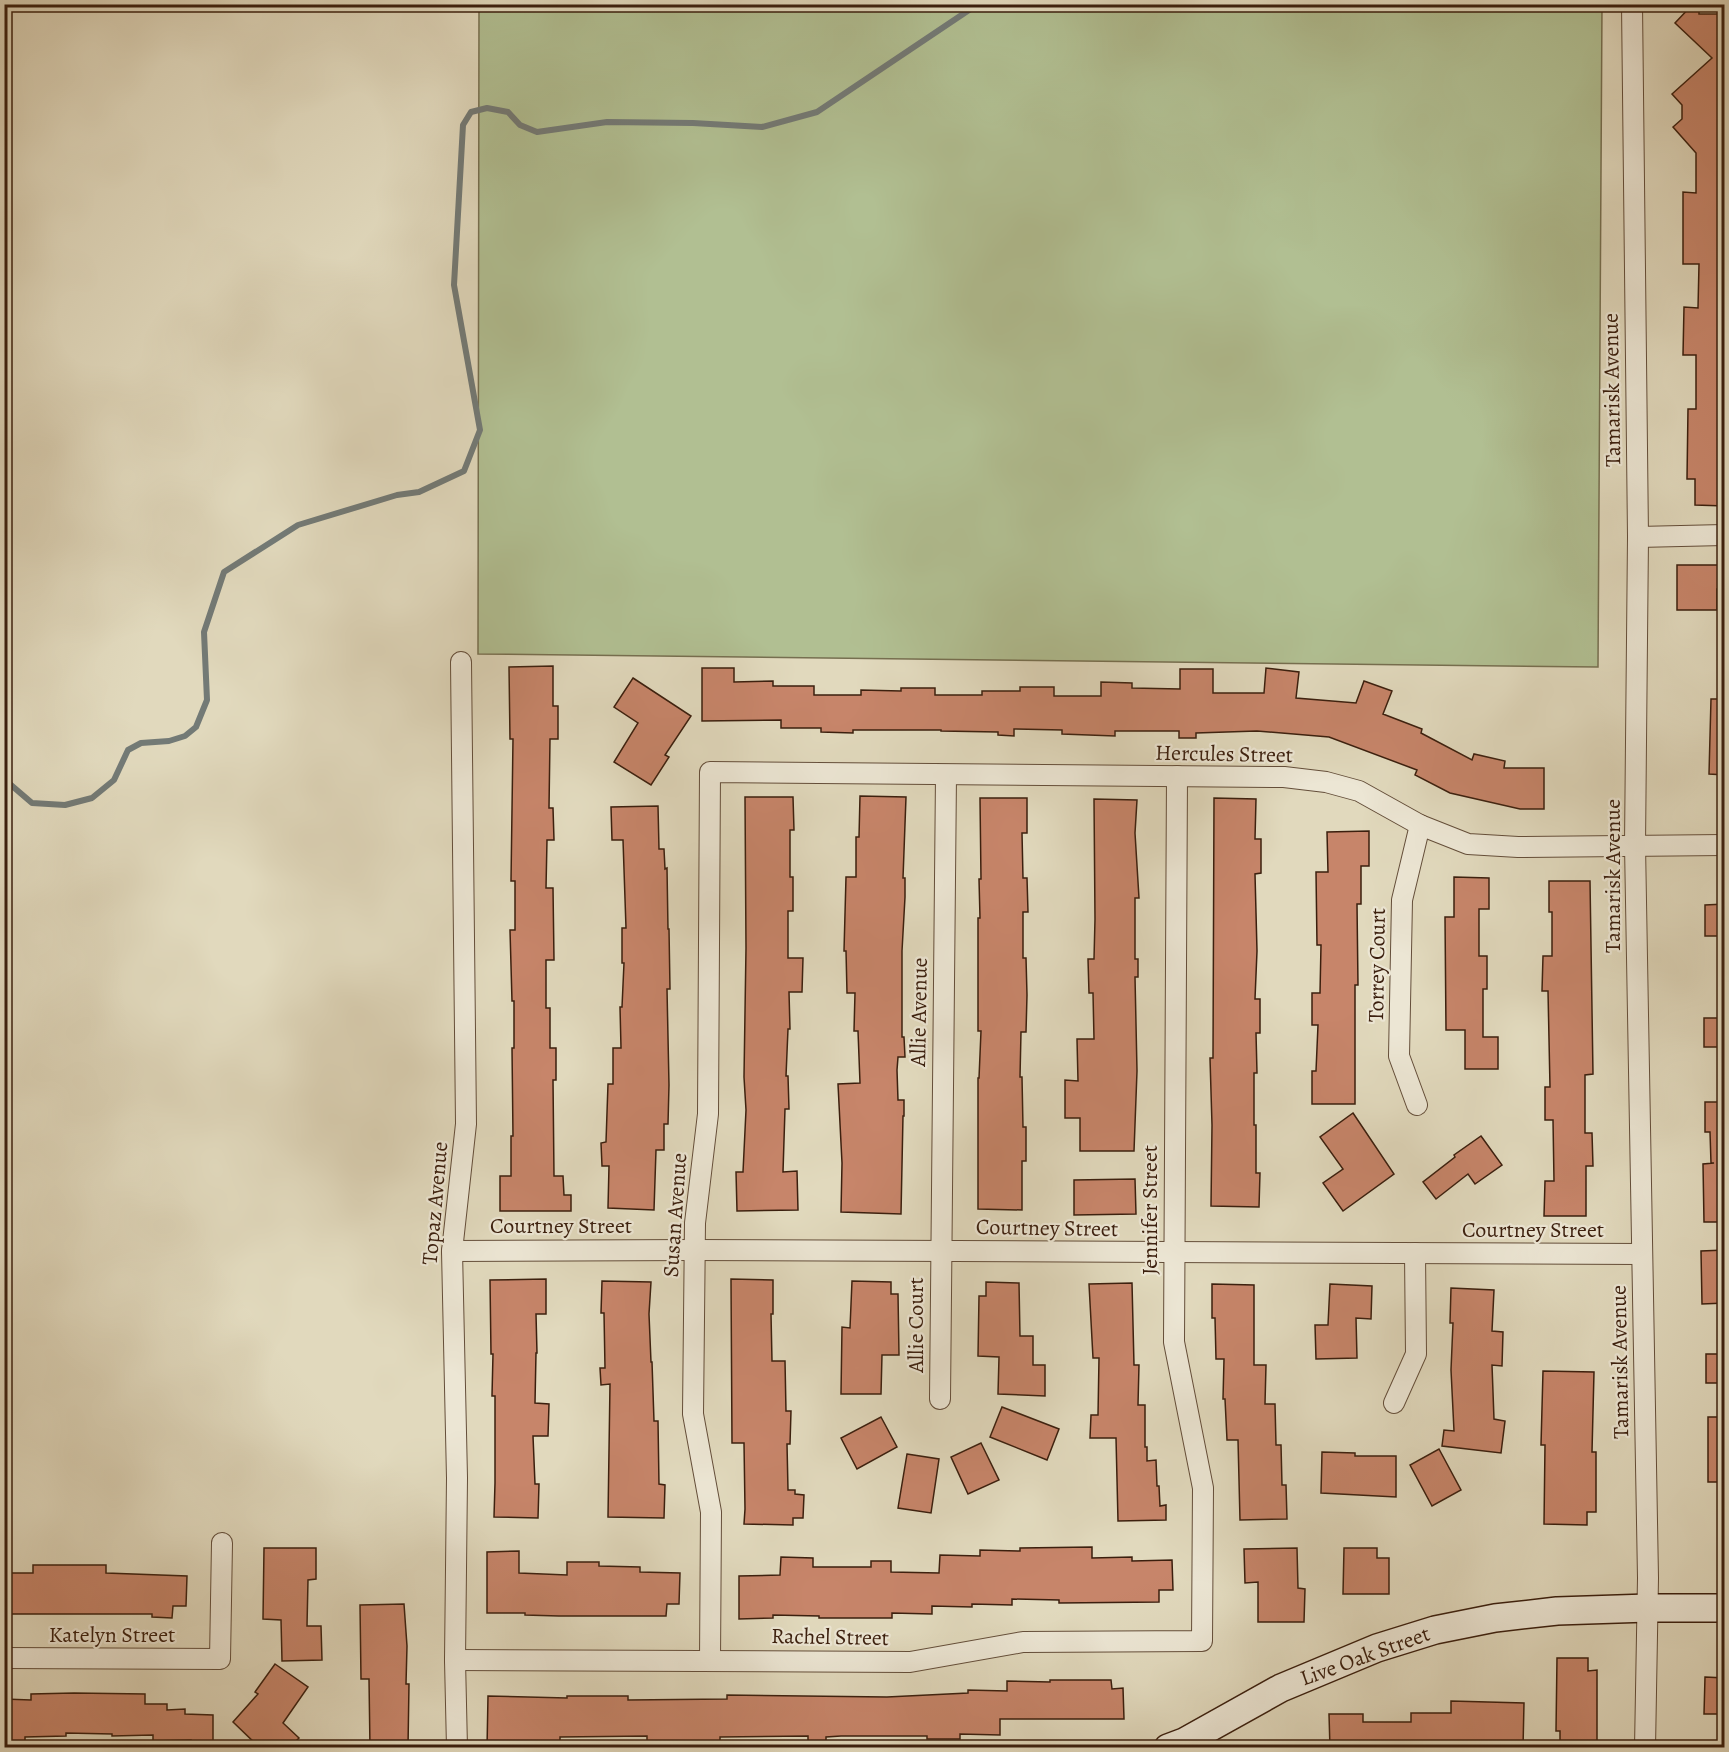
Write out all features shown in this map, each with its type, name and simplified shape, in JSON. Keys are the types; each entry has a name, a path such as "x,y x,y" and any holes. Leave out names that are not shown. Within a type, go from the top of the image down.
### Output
{"street":[{"name":"Tamarisk Avenue","path":"1632,4 1638,537 1635,845 1648,1608 1645,1748"},
{"path":"1638,537 1725,535"},
{"name":"Topaz Avenue","path":"457,1748 455,1660 457,1478 452,1251 466,1124 461,662"},
{"name":"Hercules Street","path":"710,772 1284,777 1326,782 1359,791 1420,825 1468,844 1518,847 1725,845"},
{"name":"Susan Avenue","path":"710,772 708,1113 695,1223 693,1414 711,1512 710,1659"},
{"name":"Allie Avenue","path":"940,1251 946,775"},
{"name":"Jennifer Street","path":"1177,776 1174,1342 1203,1488 1202,1641"},
{"name":"Torrey Court","path":"1418,1105 1399,1056 1402,900 1420,825"},
{"name":"Courtney Street","path":"452,1251 1642,1254"},
{"name":"Allie Court","path":"940,1251 940,1399"},
{"path":"1394,1403 1416,1354 1415,1253"},
{"name":"Katelyn Street","path":"4,1658 220,1659 222,1543"},
{"name":"Live Oak Street","path":"1168,1748 1184,1742 1281,1688 1377,1648 1435,1630 1495,1618 1526,1615 1648,1608 1725,1608"},
{"name":"Rachel Street","path":"455,1660 710,1659 909,1662 1023,1642 1202,1641"}],"green space":[{"path":"479,5 1602,5 1598,667 478,654"}],"building":[{"path":"1693,4 1699,4 1699,14 1725,14 1725,506 1695,505 1695,479 1687,479 1688,409 1696,409 1696,355 1683,355 1684,307 1698,308 1699,264 1683,264 1683,192 1696,193 1696,153 1673,127 1682,119 1682,105 1672,94 1712,58 1675,23"},
{"path":"1677,565 1725,565 1725,589 1717,589 1717,610 1677,610"},
{"path":"553,666 553,706 558,706 558,739 550,739 549,808 553,808 554,840 547,840 546,888 553,888 554,960 546,960 546,1008 550,1008 550,1048 556,1048 556,1080 553,1080 554,1176 563,1176 564,1195 571,1195 571,1211 500,1211 500,1176 511,1176 511,1136 513,1136 514,1001 512,1001 510,930 515,930 515,881 511,881 513,739 510,739 509,667"},
{"path":"702,668 734,668 734,682 773,681 773,686 814,686 814,695 861,695 861,690 901,691 901,688 935,688 935,695 982,695 982,691 1020,691 1020,687 1054,687 1054,696 1101,696 1101,682 1132,683 1132,688 1180,689 1180,669 1213,669 1213,693 1264,693 1266,668 1299,672 1296,698 1356,703 1364,681 1392,691 1383,714 1422,729 1421,733 1472,760 1474,754 1505,761 1504,768 1544,768 1544,809 1520,809 1450,793 1415,775 1417,770 1329,737 1257,731 1196,733 1196,738 1179,738 1179,731 1115,731 1115,736 1062,734 1062,730 1014,729 1014,736 998,735 998,732 941,730 853,730 853,733 821,732 821,728 781,728 781,720 702,721"},
{"path":"633,678 691,716 665,755 669,757 651,785 614,762 638,723 614,707"},
{"path":"1711,699 1725,699 1725,775 1709,774"},
{"path":"860,796 906,797 902,951 902,1037 904,1037 905,1057 898,1057 897,1070 898,1100 904,1100 901,1214 841,1212 842,1163 838,1084 860,1083 858,1031 854,1031 855,993 847,993 846,951 844,951 846,877 856,877 856,837 859,837"},
{"path":"745,797 793,797 794,830 790,830 790,877 793,877 793,911 788,911 788,958 803,958 802,992 789,992 790,1029 788,1029 786,1076 788,1076 789,1109 785,1109 783,1172 797,1171 798,1210 737,1211 736,1172 743,1172 746,1110 744,1077"},
{"path":"980,798 1027,798 1027,833 1022,833 1023,878 1027,878 1028,912 1023,912 1023,958 1026,958 1027,995 1026,1032 1021,1032 1020,1077 1022,1077 1023,1127 1026,1127 1026,1161 1022,1161 1022,1210 978,1209 978,1078 981,1031 978,1031"},
{"path":"1214,798 1256,799 1255,839 1261,839 1261,873 1255,874 1257,951 1255,999 1260,999 1260,1033 1256,1033 1257,1073 1254,1073 1254,1125 1256,1125 1256,1173 1260,1173 1259,1207 1211,1206 1210,1058 1213,1058"},
{"path":"1094,799 1137,800 1135,833 1139,898 1135,898 1135,959 1138,959 1138,977 1135,977 1137,1071 1134,1151 1080,1151 1080,1118 1065,1118 1065,1080 1078,1081 1077,1039 1094,1039 1093,993 1089,993 1088,959 1094,959"},
{"path":"658,806 659,849 664,849 665,869 667,868 669,929 668,1124 664,1124 664,1150 656,1150 654,1210 608,1208 609,1166 602,1166 601,1143 606,1142 608,1084 613,1084 613,1048 621,1048 620,1007 622,1007 624,963 622,963 622,928 626,928 623,840 612,840 611,807"},
{"path":"1369,831 1369,866 1361,866 1361,904 1357,904 1358,985 1355,985 1355,1104 1312,1104 1312,1071 1316,1071 1318,1025 1312,1025 1312,993 1320,993 1321,945 1317,945 1316,872 1328,872 1327,832"},
{"path":"1454,877 1489,878 1489,909 1479,909 1479,956 1487,956 1487,989 1483,989 1483,1037 1498,1037 1498,1069 1465,1069 1465,1030 1446,1030 1445,917 1454,917"},
{"path":"1549,881 1590,881 1593,1074 1585,1075 1585,1133 1592,1133 1593,1166 1586,1166 1586,1216 1544,1216 1545,1181 1554,1181 1553,1120 1545,1120 1545,1087 1550,1087 1548,991 1542,991 1543,956 1552,956"},
{"path":"1725,904 1725,936 1705,936 1705,905"},
{"path":"1704,1018 1725,1018 1725,1047 1704,1047"},
{"path":"1705,1102 1725,1102 1725,1222 1704,1222 1703,1164 1714,1163 1711,1163 1710,1132 1705,1132"},
{"path":"1353,1113 1394,1174 1343,1211 1323,1183 1343,1169 1320,1137"},
{"path":"1481,1136 1502,1165 1475,1184 1468,1174 1436,1199 1423,1182 1455,1157 1454,1155"},
{"path":"1135,1179 1136,1214 1074,1215 1074,1180"},
{"path":"1725,1250 1725,1303 1702,1304 1701,1251"},
{"path":"546,1279 546,1314 536,1314 535,1403 549,1404 548,1436 533,1436 535,1484 539,1484 538,1518 494,1517 495,1396 492,1396 490,1280"},
{"path":"731,1279 773,1280 772,1361 785,1361 786,1411 791,1411 790,1444 787,1444 788,1490 795,1490 795,1494 804,1495 803,1518 793,1518 793,1525 744,1524 744,1443 732,1443"},
{"path":"602,1281 651,1282 649,1314 654,1421 658,1421 659,1484 665,1485 664,1518 608,1517 610,1384 601,1385 600,1368 605,1368 604,1313 601,1313"},
{"path":"852,1281 891,1282 891,1294 898,1294 899,1355 882,1355 881,1394 841,1394 842,1327 850,1328"},
{"path":"986,1282 1019,1283 1020,1336 1033,1336 1033,1365 1045,1365 1045,1396 998,1394 999,1357 978,1356 979,1296 986,1296"},
{"path":"1132,1283 1134,1365 1139,1365 1138,1405 1145,1405 1147,1461 1156,1460 1160,1506 1166,1505 1166,1520 1118,1521 1116,1438 1090,1438 1091,1415 1098,1415 1099,1358 1093,1358 1089,1284"},
{"path":"1212,1284 1254,1285 1254,1365 1266,1365 1265,1404 1275,1404 1276,1445 1281,1445 1282,1485 1286,1485 1287,1519 1240,1520 1238,1440 1227,1440 1225,1399 1223,1399 1224,1359 1216,1359 1215,1318 1212,1318"},
{"path":"1330,1284 1372,1286 1371,1319 1356,1318 1357,1358 1316,1359 1315,1325 1328,1325"},
{"path":"1451,1288 1494,1290 1492,1331 1503,1332 1502,1366 1492,1365 1494,1419 1505,1421 1501,1453 1442,1446 1444,1430 1454,1431"},
{"path":"1706,1354 1725,1354 1725,1383 1706,1383"},
{"path":"1543,1371 1594,1372 1592,1452 1596,1452 1596,1512 1587,1512 1587,1525 1544,1524 1545,1445 1541,1445"},
{"path":"1002,1407 1059,1429 1047,1460 990,1437"},
{"path":"881,1417 897,1447 857,1469 841,1438"},
{"path":"1708,1417 1725,1417 1725,1482 1708,1482"},
{"path":"981,1443 999,1480 968,1494 951,1457"},
{"path":"1439,1449 1461,1490 1432,1506 1410,1465"},
{"path":"1322,1452 1355,1453 1355,1456 1396,1456 1396,1497 1321,1493"},
{"path":"907,1454 939,1459 931,1513 898,1508"},
{"path":"1092,1547 1092,1558 1132,1557 1132,1561 1172,1560 1173,1590 1159,1590 1159,1602 1059,1603 1059,1600 1012,1599 1012,1605 932,1606 932,1614 892,1613 892,1618 819,1618 819,1616 773,1615 773,1618 739,1619 739,1576 780,1575 781,1557 813,1558 813,1567 871,1567 871,1561 891,1561 891,1572 939,1573 940,1555 980,1556 980,1550 1020,1551 1020,1548"},
{"path":"264,1548 316,1548 316,1579 308,1580 307,1626 321,1626 322,1660 282,1661 281,1620 263,1619"},
{"path":"1297,1548 1298,1588 1305,1589 1304,1622 1258,1622 1258,1582 1245,1583 1244,1549"},
{"path":"1344,1548 1377,1548 1377,1558 1389,1558 1389,1594 1343,1594"},
{"path":"519,1551 519,1573 567,1575 567,1562 599,1562 599,1566 640,1567 640,1572 680,1573 679,1604 667,1604 666,1616 487,1613 487,1552"},
{"path":"33,1565 106,1565 106,1573 187,1576 186,1606 173,1606 172,1618 152,1617 152,1614 4,1614 4,1573 33,1573"},
{"path":"404,1604 407,1646 406,1684 409,1684 408,1747 370,1748 369,1679 361,1679 360,1605"},
{"path":"1557,1658 1588,1658 1588,1671 1597,1670 1597,1748 1560,1748 1560,1731 1556,1731"},
{"path":"275,1664 308,1687 283,1723 299,1738 289,1748 260,1748 233,1722 258,1694 255,1692"},
{"path":"1705,1677 1725,1678 1725,1714 1704,1714"},
{"path":"1050,1680 1111,1680 1112,1689 1123,1688 1124,1719 1000,1719 1000,1735 960,1734 960,1739 927,1739 927,1736 841,1736 826,1737 826,1746 808,1747 808,1736 720,1737 720,1746 687,1745 687,1741 647,1741 647,1736 560,1737 560,1744 511,1743 511,1748 487,1748 488,1696 567,1698 567,1696 628,1696 628,1700 727,1699 727,1695 887,1697 968,1693 968,1690 1007,1691 1007,1681 1050,1682"},
{"path":"31,1694 145,1694 145,1704 167,1704 167,1710 185,1709 185,1714 213,1715 213,1748 191,1748 191,1740 153,1741 153,1735 112,1736 112,1734 66,1733 66,1736 25,1737 25,1743 4,1743 4,1699 31,1700"},
{"path":"1451,1701 1524,1703 1523,1748 1330,1748 1329,1714 1363,1714 1363,1722 1411,1722 1411,1713 1451,1713"}],"waterway":[{"path":"4,779 32,803 65,805 92,798 114,780 128,750 141,743 169,741 185,736 196,727 207,700 204,632 224,572 298,525 397,495 419,492 464,471 480,430 454,285 463,125 471,112 487,108 508,112 520,125 537,132 607,122 762,127 817,112 978,4"}]}
